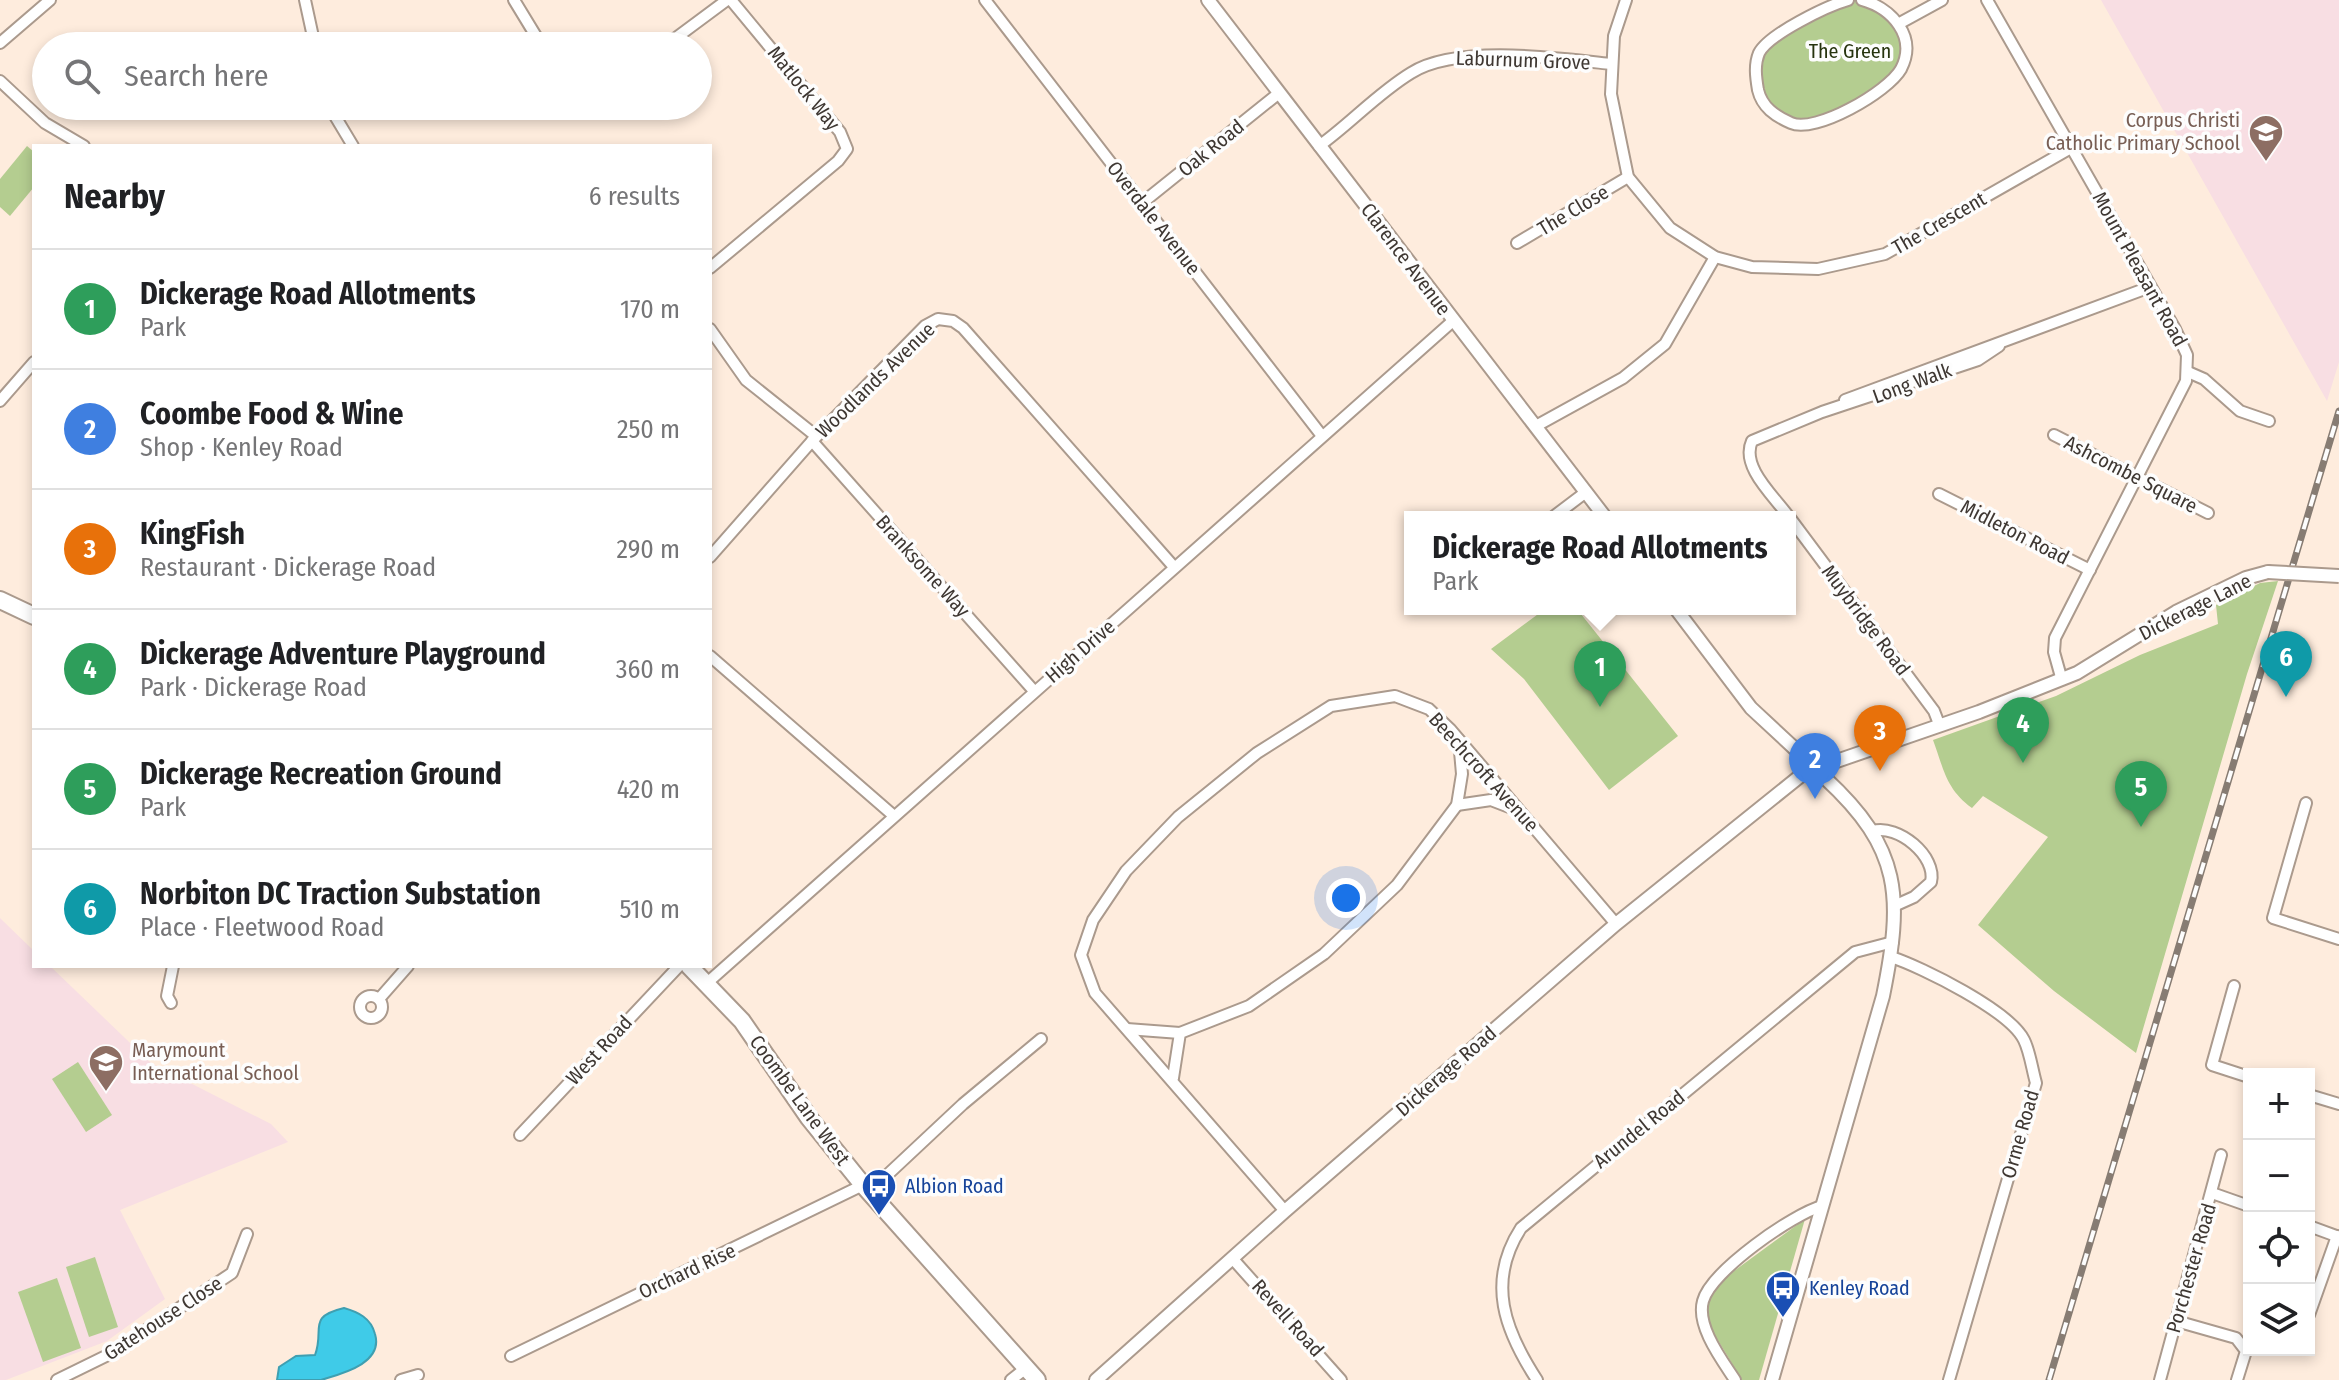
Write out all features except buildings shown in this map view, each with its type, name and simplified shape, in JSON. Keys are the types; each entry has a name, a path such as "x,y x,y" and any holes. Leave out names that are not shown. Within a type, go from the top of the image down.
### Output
{"main road":[{"path":"0,600 32,615"},
{"name":"Coombe Lane West","path":"691,968 755,1037 801,1108 866,1188 1031,1374"}],"street":[{"path":"0,43 50,0"},
{"path":"305,0 312,32"},
{"path":"514,0 533,32"},
{"path":"684,32 729,0"},
{"name":"Matlock Way","path":"712,266 838,161 847,149 840,132 729,0"},
{"name":"Overdale Avenue","path":"985,0 1322,436"},
{"name":"Clarence Avenue","path":"1208,0 1600,511"},
{"name":"The Crescent","path":"1626,0 1614,36 1611,94 1628,177 1670,228 1715,257 1752,267 1818,269 1885,254 2071,148"},
{"path":"1848,0 1832,4 1772,39 1759,53 1755,75 1761,101 1776,116 1800,127 1820,124 1883,88 1902,68 1905,42 1900,23 1878,5 1862,0"},
{"path":"1900,23 1942,0"},
{"name":"Mount Pleasant Road","path":"1987,0 2185,348 2188,372 2139,478 2055,638 2054,652 2061,677"},
{"name":"Laburnum Grove","path":"1319,146 1401,79 1437,60 1469,55 1611,64"},
{"path":"0,81 32,111"},
{"name":"Oak Road","path":"1142,203 1279,93"},
{"path":"42,120 81,144"},
{"path":"337,120 352,144"},
{"name":"The Close","path":"1517,243 1628,177"},
{"path":"1536,426 1623,378 1665,344 1715,257"},
{"name":"Long Walk","path":"1747,451 1759,436 1918,371 1975,350 1999,346 2150,287"},
{"name":"Woodlands Avenue","path":"712,555 814,439 925,326 938,319 953,321 1174,567"},
{"name":"High Drive","path":"707,983 1454,320"},
{"name":"Branksome Way","path":"712,332 746,380 814,439 1034,691"},
{"path":"0,401 32,364"},
{"path":"2188,372 2204,379 2240,411 2269,421"},
{"name":"Ashcombe Square","path":"2054,435 2208,513"},
{"name":"Muybridge Road","path":"1747,451 1749,463 1785,511"},
{"path":"1561,511 1586,492"},
{"name":"Midleton Road","path":"1939,494 2090,570"},
{"name":"Muybridge Road","path":"1796,525 1934,711 1939,724"},
{"name":"Dickerage Lane","path":"2061,677 2088,668 2176,612 2246,578 2268,572 2339,576"},
{"path":"1681,615 1751,708 1806,767 1813,781 1825,778"},
{"path":"712,658 894,816"},
{"path":"1828,764 2014,699 2061,677"},
{"name":"Beechcroft Avenue","path":"1285,1211 1173,1078 1095,993 1081,955 1093,920 1126,871 1178,817 1257,753 1331,706 1395,696 1429,709 1521,811 1616,924"},
{"path":"1127,1029 1180,1033 1249,1006 1324,954 1397,885 1457,805 1462,774 1459,740"},
{"path":"1806,767 1820,757 1828,764"},
{"path":"1825,778 1828,764"},
{"name":"Dickerage Road","path":"1096,1380 1285,1211 1616,924 1806,767"},
{"path":"1772,1380 1883,996 1893,942 1894,906 1888,864 1873,831 1857,809 1825,778"},
{"path":"1457,805 1491,800 1521,811"},
{"path":"2306,803 2273,918 2339,939"},
{"path":"1873,831 1884,828 1895,833 1925,854 1932,869 1931,882 1914,897 1894,906"},
{"name":"Arundel Road","path":"1537,1380 1511,1337 1502,1304 1505,1258 1521,1228 1855,952 1893,942"},
{"name":"Orme Road","path":"1891,957 1926,969 2024,1038 2036,1083 1949,1380"},
{"path":"171,1003 167,996 173,968"},
{"path":"379,999 406,968"},
{"name":"West Road","path":"520,1135 677,968"},
{"path":"2234,986 2212,1065 2243,1075"},
{"path":"1173,1078 1180,1033"},
{"path":"866,1188 1041,1039"},
{"path":"2315,1097 2339,1104"},
{"name":"Porchester Road","path":"2160,1380 2221,1155"},
{"name":"Orchard Rise","path":"511,1356 866,1188"},
{"path":"2212,1193 2243,1204"},
{"path":"1735,1380 1705,1327 1702,1303 1711,1285 1802,1212 1822,1206"},
{"path":"2315,1228 2338,1237 2315,1299"},
{"name":"Gatehouse Close","path":"57,1380 110,1354 232,1273 247,1234"},
{"name":"Revell Road","path":"1232,1258 1341,1380"},
{"path":"2176,1321 2236,1338 2246,1351 2237,1380"},
{"path":"1011,1380 1031,1374"},
{"path":"401,1380 418,1375"}],"shaded area":[{"name":"Corpus Christi Catholic Primary School","path":"2101,0 2339,0 2339,362 2327,401"},
{"name":"Marymount International School","path":"0,918 32,949 32,968 52,968 151,1063 271,1124 288,1142 120,1210 165,1299 107,1341 0,1380"}],"green space":[{"name":"The Green","path":"1848,0 1862,0 1900,23 1902,68 1883,88 1800,127 1761,101 1759,53 1772,39"},
{"path":"27,146 32,150 32,189 10,216 0,207 0,179"},
{"path":"2278,581 2247,674 2136,1053 2054,991 1978,925 2048,837 1983,796 1972,808 1963,801 1947,778 1933,740 2056,696 2140,655 2218,624 2216,605 2260,583"},
{"path":"1537,615 1582,615 1678,736 1609,790 1524,679 1491,649"},
{"path":"78,1062 112,1115 86,1132 52,1079"},
{"path":"1805,1219 1759,1380 1742,1380 1708,1324 1706,1303 1718,1285 1734,1271"},
{"path":"95,1257 118,1327 89,1337 66,1267"},
{"path":"57,1278 81,1348 43,1362 18,1292"}],"water":[{"path":"344,1308 363,1316 373,1328 376,1344 367,1360 349,1371 321,1380 277,1380 279,1367 296,1356 315,1355 321,1320 325,1315"}],"railway":[{"path":"2049,1380 2339,411"}],"place":[{"name":"Corpus Christi Catholic Primary School","path":"2266,163"},
{"name":"Norbiton DC Traction Substation","path":"2286,697"},
{"name":"Dickerage Road Allotments","path":"1600,707"},
{"name":"Dickerage Adventure Playground","path":"2023,763"},
{"name":"KingFish","path":"1880,771"},
{"name":"Coombe Food & Wine","path":"1815,799"},
{"name":"Dickerage Recreation Ground","path":"2141,827"},
{"name":"Marymount International School","path":"106,1093"},
{"name":"Albion Road","path":"879,1217"},
{"name":"Kenley Road","path":"1783,1319"}]}
